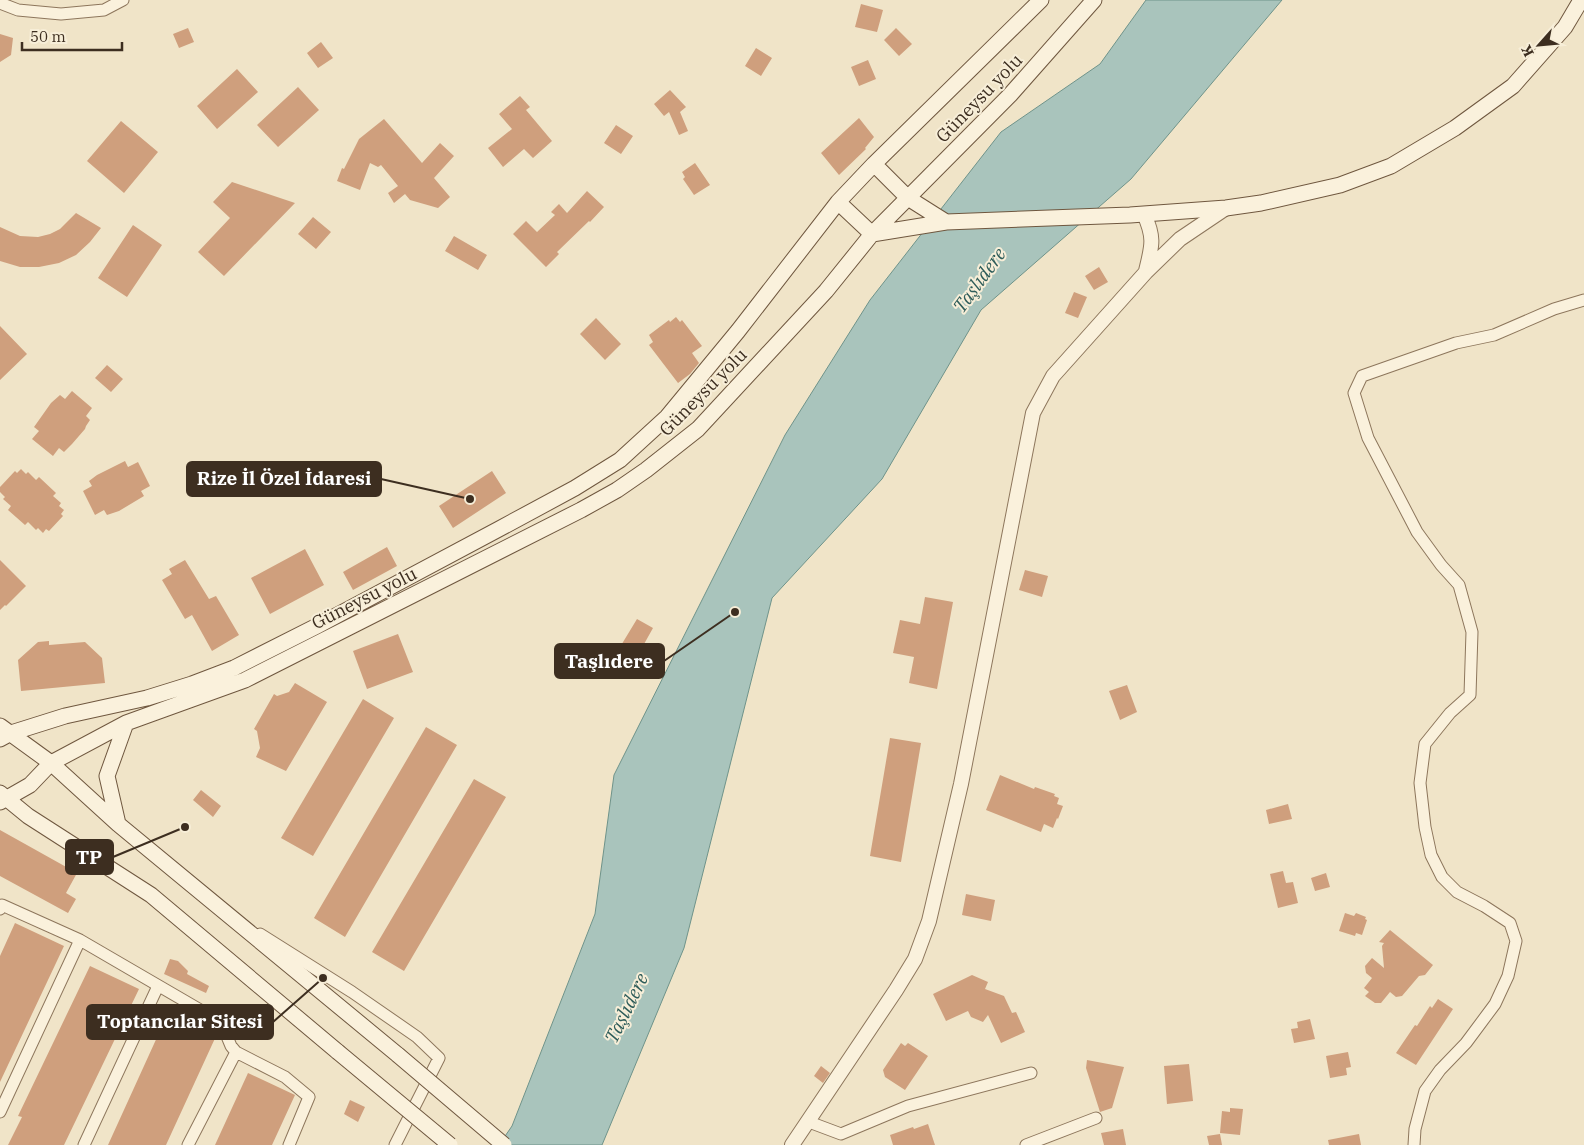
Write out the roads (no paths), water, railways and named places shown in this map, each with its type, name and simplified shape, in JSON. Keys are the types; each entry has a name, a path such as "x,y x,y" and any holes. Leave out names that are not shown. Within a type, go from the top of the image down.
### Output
{"main road":[{"path":"4,732 146,698 192,684 234,668 499,529 575,488 620,460 667,417 738,331 838,202 1040,0"},
{"name":"Güneysu yolu","path":"2,797 30,785 51,763 126,723 245,680 617,490 646,470 698,429 826,291 872,234 1010,95 1094,0"},
{"path":"838,202 872,234 946,222 1137,214 1226,208 1261,203 1340,185 1392,166 1455,128 1513,86 1566,27 1581,0"},
{"path":"874,164 908,198 946,222"},
{"path":"118,824 107,776 126,723"},
{"path":"4,732 51,763 118,824 504,1145"},
{"path":"2,797 28,816 151,895 450,1145"}],"street":[{"path":"0,3 18,10 61,14 104,10 123,0"},
{"path":"797,1142 915,959 929,921 962,784 1033,412 1052,376 1146,272 1180,239 1226,208"},
{"path":"1137,214 1150,228 1153,242 1146,272"},
{"path":"1414,1145 1415,1129 1425,1091 1440,1070 1466,1043 1495,1004 1508,976 1516,941 1510,923 1484,906 1457,892 1442,877 1431,855 1425,827 1420,784 1425,744 1450,713 1470,695 1472,632 1458,585 1417,532 1368,438 1354,393 1362,376 1456,342 1494,335 1554,309 1584,300"},
{"path":"0,909 2,904 80,940 221,1022 231,1046 236,1052 285,1077 309,1097 289,1145"},
{"path":"217,906 352,992 417,1037 439,1058 395,1145"},
{"path":"0,1112 80,940"},
{"path":"84,1145 158,986"},
{"path":"188,1145 236,1052"},
{"path":"809,1122 841,1134 908,1106 1030,1073"},
{"path":"1026,1145 1096,1118"}],"water":[{"path":"1146,0 1282,0 1131,179 981,310 882,479 772,598 684,948 602,1145 499,1145 512,1126 595,914 614,775 785,435 870,300 1001,132 1100,64"}],"place":[{"name":"Rize İl Özel İdaresi","path":"470,499"},
{"name":"Taşlıdere","path":"735,612"},
{"name":"TP","path":"185,827"},
{"name":"Toptancılar Sitesi","path":"323,978"}]}
